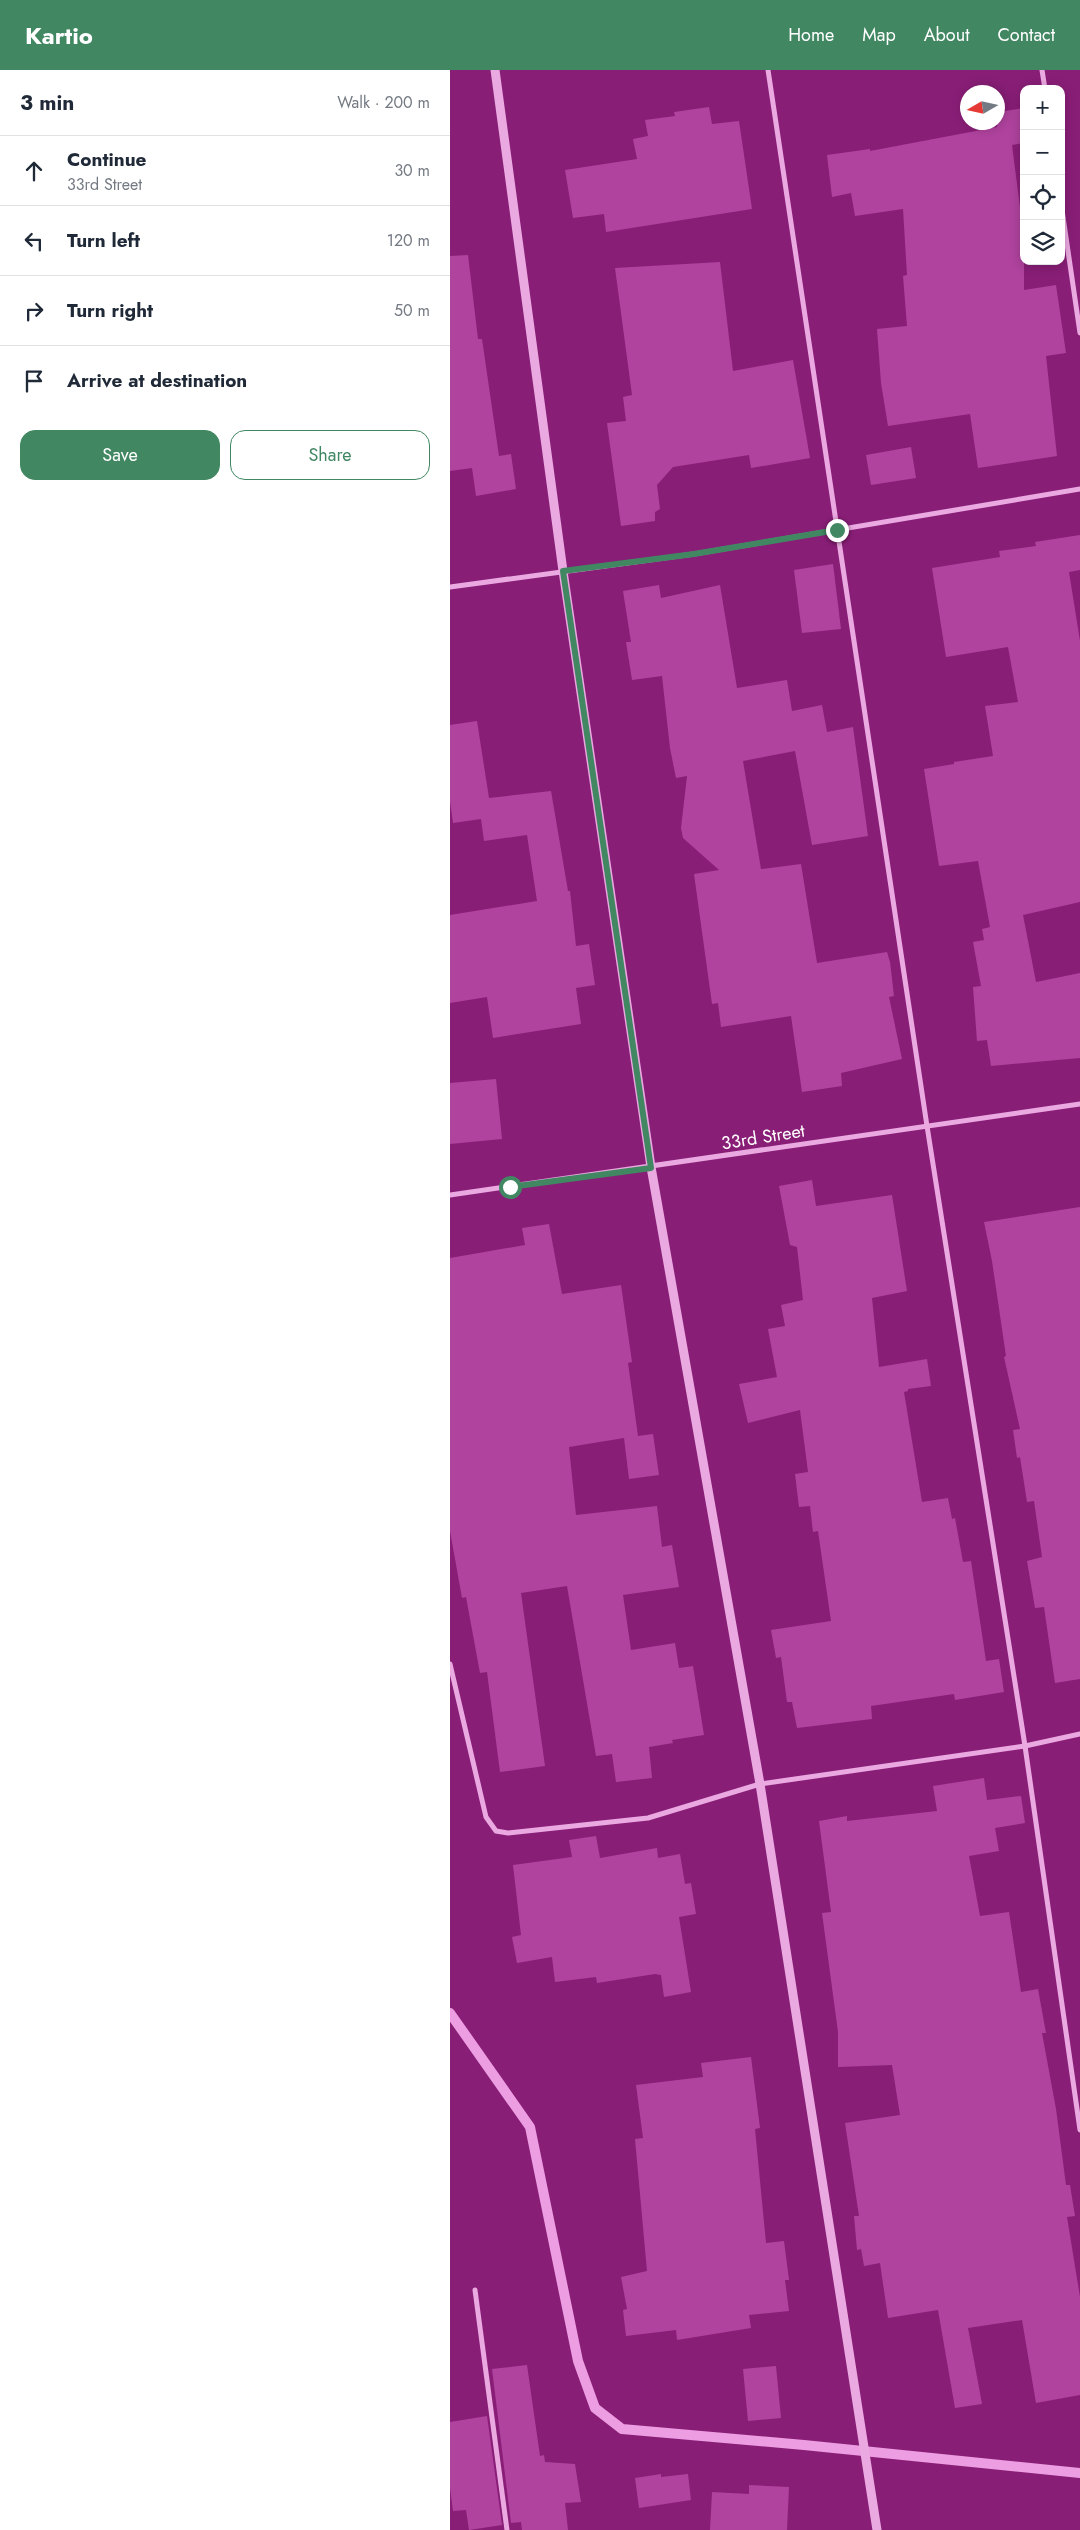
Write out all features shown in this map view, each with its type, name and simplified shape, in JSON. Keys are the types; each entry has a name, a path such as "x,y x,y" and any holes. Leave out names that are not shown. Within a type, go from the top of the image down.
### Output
{"street":[{"path":"494,70 563,571 651,1168 760,1784 877,2527"},
{"path":"768,70 926,1126 1025,1746 1080,2130"},
{"path":"1042,70 1044,85"},
{"path":"1063,220 1080,333"},
{"path":"450,587 694,554 1080,489"},
{"name":"33rd Street","path":"450,1195 651,1168 1080,1104"},
{"path":"450,1664 486,1817 496,1831 508,1833 648,1818 760,1784 1025,1746 1080,1734"},
{"path":"475,2290 507,2530"}],"building":[{"path":"709,107 712,124 739,121 752,209 606,232 604,214 573,218 565,170 637,159 633,139 648,136 645,120 675,116 674,112"},
{"path":"1020,109 1020,144 1012,145 1020,207 1020,265 1024,265 1024,290 1056,285 1066,353 1046,356 1057,456 978,468 970,414 888,426 881,383 877,329 907,326 903,276 907,275 903,209 855,216 851,193 832,197 827,155 870,149 870,151 981,130 1005,130 1005,111"},
{"path":"468,255 478,339 482,339 499,456 511,454 516,489 476,496 472,468 450,471 450,256"},
{"path":"720,262 733,371 793,360 810,458 751,468 749,455 673,467 657,485 660,509 655,512 655,521 621,526 607,423 626,421 623,397 632,395 615,268"},
{"path":"911,447 916,478 871,485 866,455"},
{"path":"1080,535 1080,570 1069,572 1080,641 1080,902 1023,915 1036,982 1080,973 1080,1058 991,1066 987,1040 977,1041 973,987 981,986 973,942 984,940 982,929 990,927 978,861 939,866 924,769 993,756 985,706 1018,702 1008,647 946,657 932,568 1000,557 999,551 1036,546 1035,542"},
{"path":"833,564 841,629 802,633 794,570"},
{"path":"659,585 661,598 720,585 737,688 787,680 792,711 822,705 827,732 853,727 868,836 812,845 795,751 743,761 761,869 801,864 817,963 887,952 894,996 889,997 902,1059 841,1073 842,1086 802,1092 791,1016 721,1027 718,1003 712,1004 694,874 719,870 683,838 681,828 687,776 676,778 670,748 662,676 632,680 626,642 631,642 623,591"},
{"path":"477,721 489,798 551,791 568,891 570,891 576,946 589,944 595,985 576,988 581,1024 493,1038 487,997 450,1003 450,915 537,901 527,835 484,841 481,819 453,823 450,801 450,725"},
{"path":"496,1079 502,1139 450,1144 450,1083"},
{"path":"812,1180 816,1206 892,1195 907,1291 872,1298 879,1367 927,1359 931,1386 908,1389 908,1391 904,1392 922,1502 948,1498 952,1519 955,1518 963,1562 971,1561 986,1661 999,1659 1004,1692 955,1700 954,1694 871,1706 872,1719 797,1728 792,1702 787,1702 781,1657 776,1658 771,1630 831,1621 818,1531 813,1532 810,1506 799,1507 795,1474 808,1472 800,1410 748,1423 739,1384 777,1377 768,1329 785,1326 781,1305 803,1300 797,1247 790,1245 779,1186"},
{"path":"1080,1207 1080,1679 1055,1683 1044,1607 1035,1608 1027,1561 1042,1557 1034,1501 1027,1502 1020,1457 1017,1458 1013,1430 1020,1429 1004,1357 1006,1356 992,1261 984,1222"},
{"path":"549,1224 562,1294 621,1285 632,1362 628,1363 638,1436 653,1434 659,1475 629,1479 624,1438 569,1447 576,1515 657,1506 662,1547 672,1545 679,1587 623,1595 631,1650 675,1643 679,1668 693,1666 704,1735 672,1740 673,1743 649,1747 652,1778 616,1782 612,1754 596,1756 567,1586 521,1593 545,1766 500,1772 487,1672 480,1673 466,1597 462,1598 450,1531 450,1258 525,1245 522,1228"},
{"path":"984,1778 987,1800 1021,1796 1025,1823 995,1828 999,1851 969,1856 980,1916 1009,1912 1021,1992 1038,1989 1046,2033 1042,2033 1056,2109 1066,2185 1070,2185 1075,2216 1067,2217 1080,2297 1080,2395 1036,2403 1022,2320 968,2328 982,2404 955,2408 938,2310 888,2318 880,2263 864,2266 861,2249 857,2250 854,2216 859,2216 845,2123 900,2115 892,2065 838,2067 838,2032 822,1913 831,1912 819,1821 847,1816 847,1821 937,1811 933,1786"},
{"path":"596,1836 600,1858 657,1848 658,1858 680,1854 685,1884 691,1883 696,1914 679,1917 691,1992 664,1997 661,1975 655,1974 597,1983 596,1977 555,1982 552,1957 517,1963 512,1937 521,1935 513,1865 572,1857 569,1840"},
{"path":"751,2057 760,2128 755,2129 766,2243 784,2241 789,2280 785,2280 789,2311 749,2315 751,2328 677,2340 676,2330 626,2336 623,2310 627,2309 621,2277 647,2271 635,2139 643,2138 636,2085 703,2077 701,2063"},
{"path":"527,2365 540,2456 544,2455 545,2462 575,2464 581,2502 565,2503 568,2530 522,2530 521,2522 511,2523 492,2369"},
{"path":"776,2366 781,2418 748,2421 743,2369"},
{"path":"487,2416 502,2525 469,2530 466,2510 453,2511 450,2488 450,2422"},
{"path":"661,2474 661,2477 688,2474 691,2500 639,2508 635,2478"},
{"path":"749,2485 789,2487 787,2530 710,2530 712,2492 749,2494"}],"waterway":[{"path":"450,2013 530,2127 578,2361 595,2408 622,2429 1080,2473"}],"route":[{"path":"510,1187 651,1168 563,571 694,554 837,530"}]}
